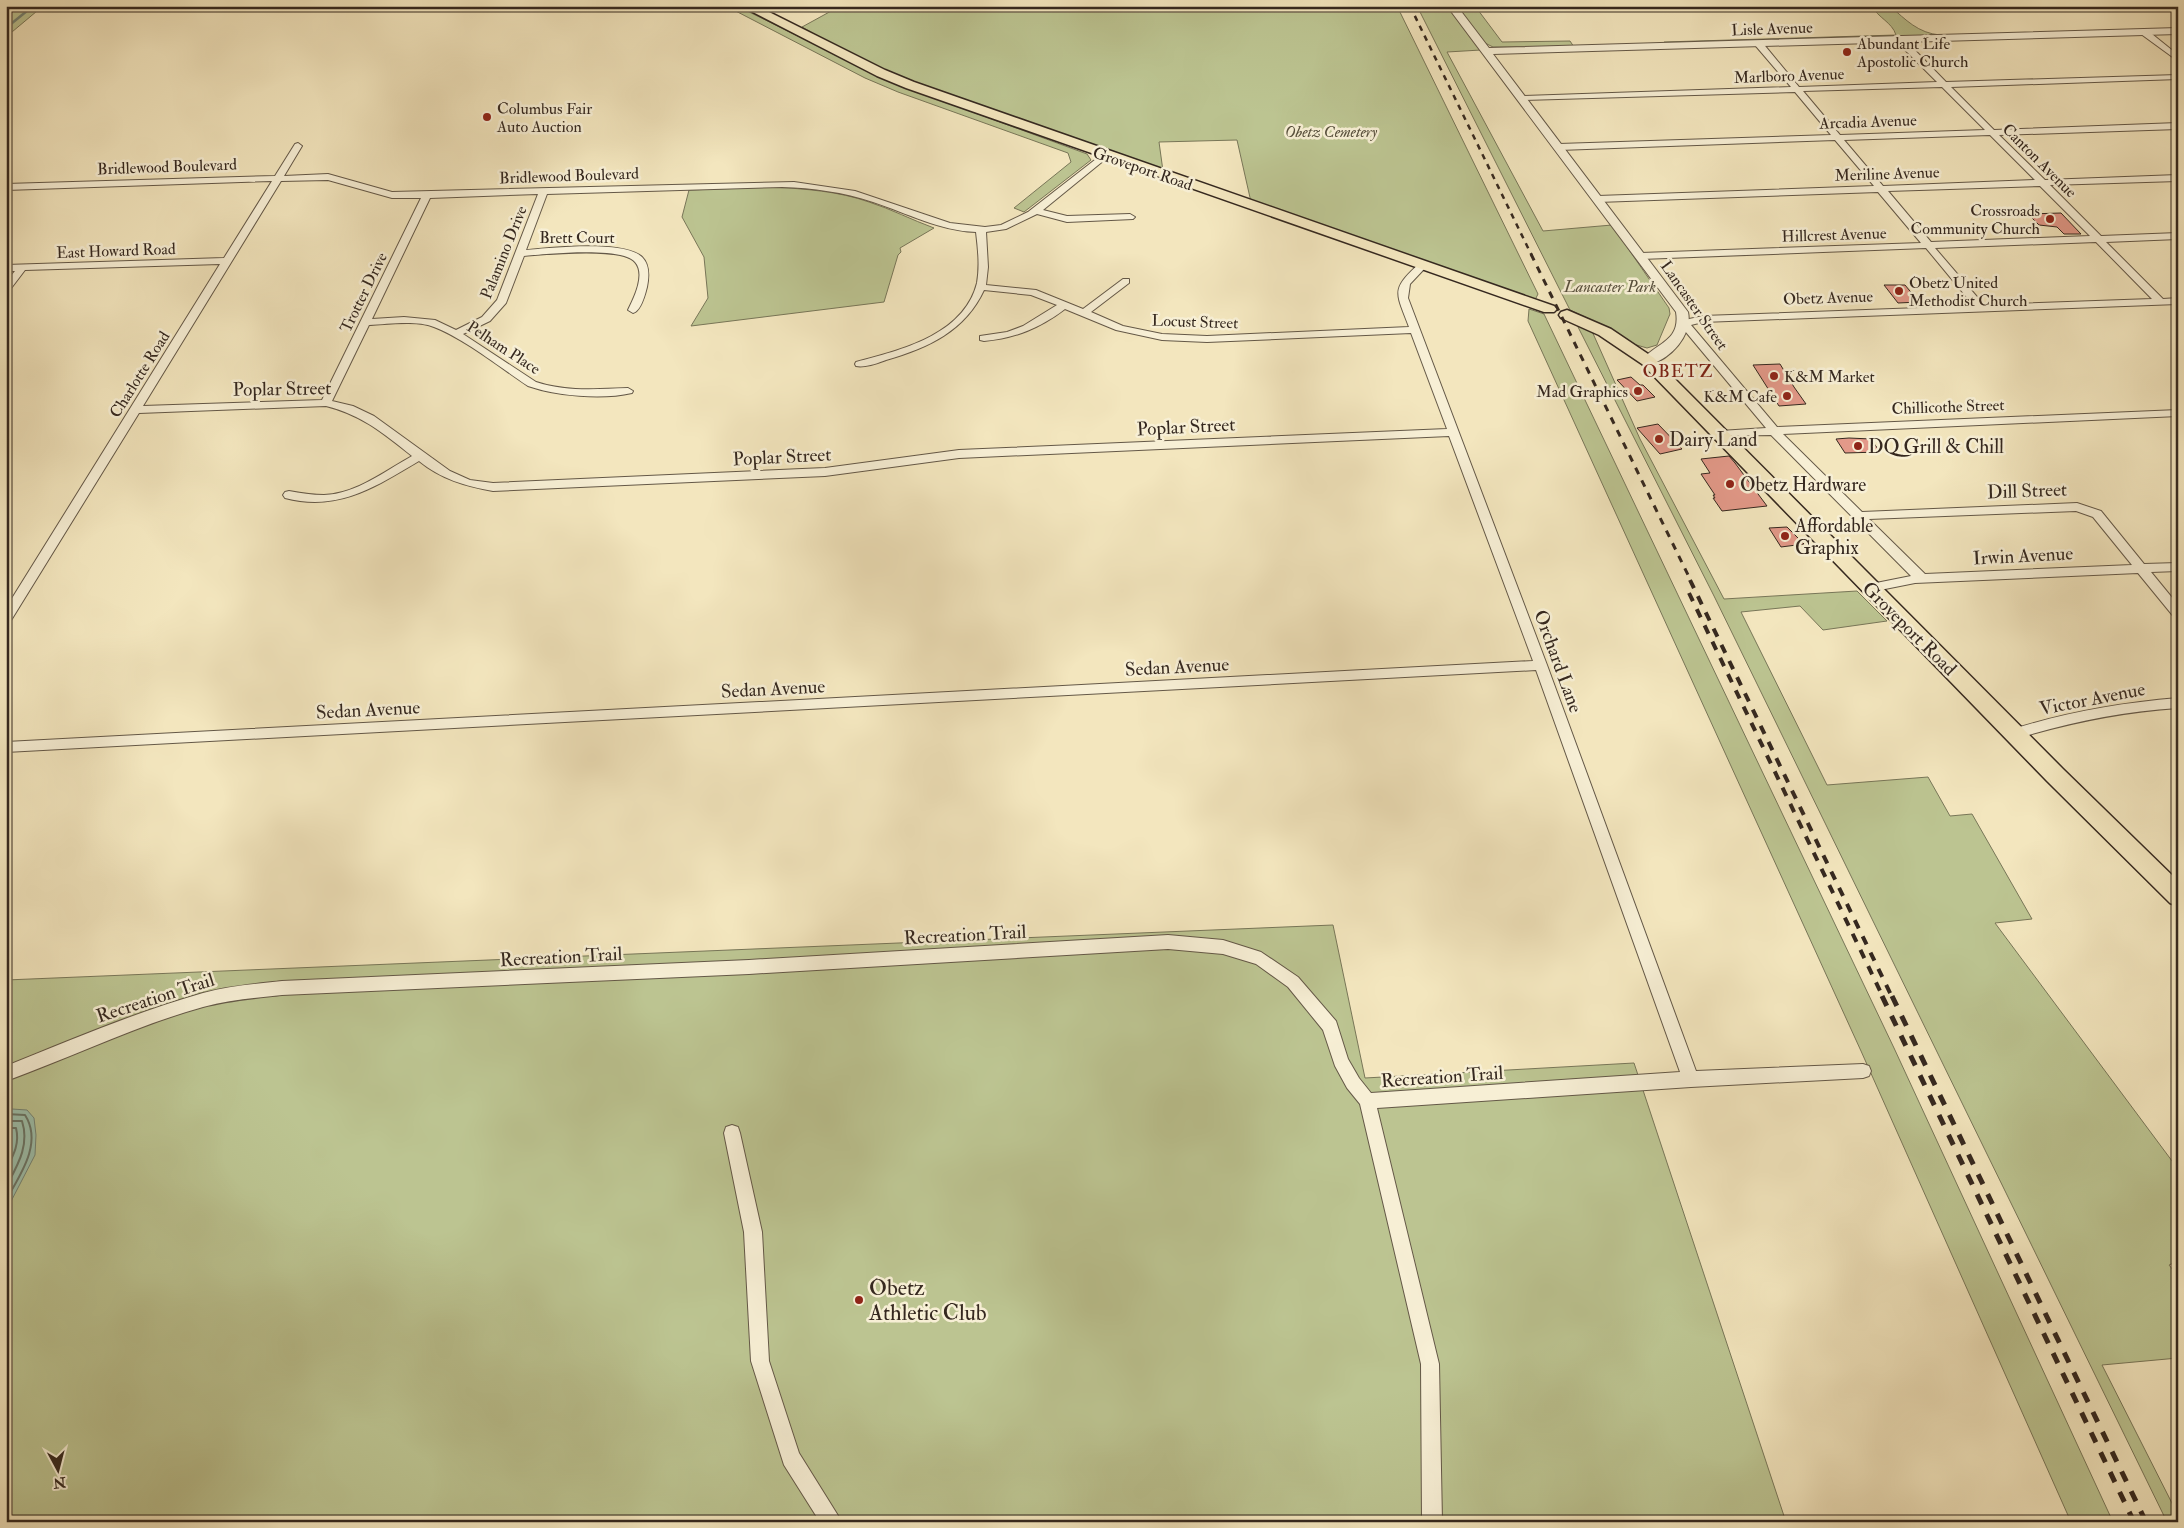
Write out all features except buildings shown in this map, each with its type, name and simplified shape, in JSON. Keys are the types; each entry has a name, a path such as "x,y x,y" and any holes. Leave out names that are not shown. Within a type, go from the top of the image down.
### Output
{"main road":[{"name":"Groveport Road","path":"747,6 881,73 1105,155 1549,309"},
{"name":"Groveport Road","path":"1567,315 1605,332 1648,361 2014,734 2178,896"}],"street":[{"name":"Lancaster Street","path":"1452,6 1682,312 1684,323 1774,431 1921,578"},
{"name":"Lisle Avenue","path":"1486,51 2178,31"},
{"path":"2144,32 2178,59"},
{"name":"Canton Avenue","path":"1899,39 2097,240 2160,301"},
{"path":"1758,43 1981,308"},
{"name":"Marlboro Avenue","path":"1521,98 2178,77"},
{"name":"Arcadia Avenue","path":"1559,147 2178,126"},
{"name":"Charlotte Road","path":"6,619 298,146"},
{"name":"Bridlewood Boulevard","path":"6,187 328,177 355,183 378,193 402,196 758,184 803,185 855,194 949,227 981,230 1008,226 1035,211 1105,155"},
{"name":"Meriline Avenue","path":"1598,199 2178,178"},
{"name":"Palamino Drive","path":"456,334 486,319 498,307 544,191"},
{"name":"Trotter Drive","path":"326,403 427,195"},
{"path":"1035,211 1067,219 1130,217"},
{"path":"860,364 914,348 944,332 964,315 981,287 981,230"},
{"name":"Hillcrest Avenue","path":"1641,256 2178,236"},
{"name":"Brett Court","path":"520,253 603,250 623,252 637,258 643,268 642,291 632,310"},
{"name":"East Howard Road","path":"6,268 227,261"},
{"name":"Orchard Lane","path":"1423,265 1404,284 1401,290 1541,665 1691,1079"},
{"path":"6,289 24,267"},
{"path":"1084,313 1126,281"},
{"name":"Locust Street","path":"981,287 1033,292 1140,333 1185,339 1416,330"},
{"name":"Obetz Avenue","path":"1684,323 1703,319 2178,300"},
{"path":"984,338 1015,335 1027,330 1064,305"},
{"name":"Pelham Place","path":"365,322 427,322 443,326 542,389 566,393 628,391"},
{"path":"1648,361 1669,347 1684,323"},
{"name":"Poplar Street","path":"135,410 326,403 344,406 358,411 444,474 465,484 493,487 825,472 959,454 1454,432"},
{"name":"Chillicothe Street","path":"1720,434 2178,413"},
{"path":"289,495 334,498 351,493 420,456"},
{"name":"Dill Street","path":"1858,516 2077,507 2097,514 2178,614"},
{"name":"Irwin Avenue","path":"1870,588 1921,578 2178,567"},
{"name":"Sedan Avenue","path":"6,747 1541,665"},
{"name":"Victor Avenue","path":"2014,734 2049,723 2126,707 2178,703"},
{"name":"Recreation Trail","path":"6,1074 38,1060 170,1011 236,993 292,988 749,967 1168,942 1223,947 1261,959 1293,982 1330,1026 1341,1061 1353,1083 1367,1101 1691,1079 1864,1072"},
{"path":"1367,1101 1430,1364 1432,1522"},
{"path":"732,1132 753,1232 760,1361 791,1458 832,1522"}],"green space":[{"path":"6,6 43,6 6,37"},
{"path":"726,6 737,6 861,67 921,93 1087,154 1091,160 1024,212 1014,208 1071,162 1068,153 898,92 865,78"},
{"name":"Obetz Cemetery","path":"984,6 1397,6 1538,294 1535,300 1251,202 1237,140 1159,142 1163,171 910,82 860,60 802,27 833,10"},
{"name":"Lancaster Park","path":"1417,6 1447,6 1481,50 1447,52 1543,231 1612,225 1669,308 1670,314 1657,345 1647,348 1633,344 1604,326 1570,310"},
{"path":"1457,6 1475,6 1502,42 1570,41 1574,47 1493,47 1485,43"},
{"path":"1872,6 1890,6 1919,29 1940,35 1666,44 1664,42 1896,35"},
{"path":"773,187 821,191 857,198 934,228 900,248 901,252 898,255 884,302 691,326 708,298 704,257 682,217 689,190"},
{"path":"1529,309 1544,314 1894,1048 2113,1522 2071,1522 1861,1051 1528,321"},
{"path":"1577,325 1591,329 1640,439 1724,599 1857,591 1887,621 1823,630 1800,606 1741,612 1827,785 1928,777 1950,816 1972,814 2032,919 1995,923 2178,1169 2178,1261 2169,1265 2178,1276 2178,1358 2102,1365 2178,1515 2178,1522 2167,1522 1714,596"},
{"name":"Obetz Athletic Club","path":"1333,925 1365,1078 1634,1063 1786,1522 6,1522 6,980"}],"water":[{"path":"6,1110 27,1110 34,1118 36,1135 35,1155 6,1211"}],"waterway":[{"path":"6,28 33,6"}],"railway":[{"path":"1410,6 1532,256"},
{"path":"1531,254 1691,581"},
{"path":"1690,580 1892,997"},
{"path":"1689,593 1883,997"},
{"path":"1882,996 2134,1522"},
{"path":"1892,996 2146,1522"}],"place":[{"name":"Abundant Life Apostolic Church","path":"1847,52"},
{"name":"Columbus Fair Auto Auction","path":"487,117"},
{"name":"Crossroads Community Church","path":"2050,219"},
{"name":"Obetz United Methodist Church","path":"1899,291"},
{"name":"K&M Market","path":"1774,376"},
{"name":"Mad Graphics","path":"1638,391"},
{"name":"K&M Cafe","path":"1787,396"},
{"name":"Dairy Land","path":"1659,439"},
{"name":"DQ Grill & Chill","path":"1858,446"},
{"name":"Obetz Hardware","path":"1730,484"},
{"name":"Affordable Graphix","path":"1785,536"},
{"name":"Obetz Athletic Club","path":"859,1300"}],"district":[{"name":"OBETZ","path":"1678,371"}]}
